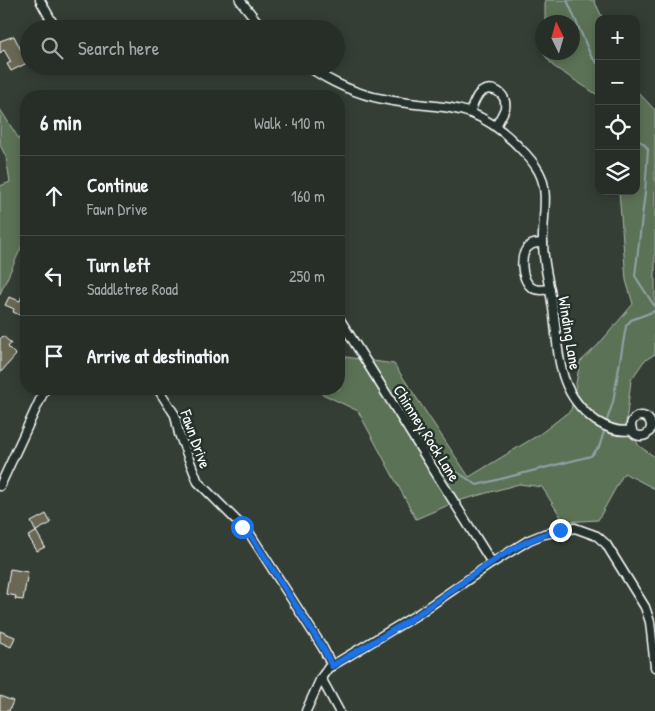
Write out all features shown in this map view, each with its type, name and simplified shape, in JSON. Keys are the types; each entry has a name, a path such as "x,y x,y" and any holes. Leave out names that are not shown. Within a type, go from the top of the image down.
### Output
{"street":[{"path":"40,0 51,20"},
{"path":"240,0 255,20"},
{"name":"Winding Lane","path":"320,75 352,89 382,99 470,111 496,126 533,161 544,184 543,243 559,362 564,382 574,400 586,414 600,424 617,430 632,430"},
{"path":"470,111 479,94 484,90 493,90 501,93 505,99 505,108 496,126"},
{"name":"Winding Lane","path":"543,243 532,244 526,250 523,258 523,269 525,280 532,288 540,290 550,289"},
{"name":"Chimney Rock Lane","path":"345,328 492,563"},
{"path":"0,486 42,395"},
{"name":"Fawn Drive","path":"162,395 174,415 179,434 198,482 250,534 323,648 332,666"},
{"path":"306,711 321,678 328,668 418,614 492,563 530,540 544,534 575,528 597,536 608,546 645,607 650,622 655,667"},
{"path":"321,678 339,711"}],"green space":[{"path":"545,0 594,0 601,15 595,15 595,93 553,66 548,60 580,60 580,15 545,15"},
{"path":"640,94 655,110 655,354 644,361 631,380 626,423 639,446 655,457 655,489 624,473 598,520 564,522 542,487 519,484 458,501 416,519 358,411 325,395 345,395 345,357 394,364 469,477 540,434 571,410 580,362 598,345 633,304 626,280 619,195 640,195"},
{"path":"0,109 20,141 20,250 0,294 0,186 10,182 6,157 0,145"}],"building":[{"path":"14,36 20,48 20,66 11,71 7,64 11,62 4,50 0,53 0,41"},
{"path":"9,297 20,301 20,315 13,312 14,309 5,305"},
{"path":"3,336 11,343 8,347 16,355 0,373 0,339"},
{"path":"46,514 51,523 36,531 45,547 37,551 28,536 36,532 31,522"},
{"path":"10,569 28,572 23,600 15,599 16,596 6,594"},
{"path":"0,631 15,637 11,647 0,642"},
{"path":"0,696 13,701 9,711 0,711"}],"waterway":[{"path":"567,0 591,56 595,60"},
{"path":"640,141 648,149 635,276 655,307"},
{"path":"607,420 613,402 626,326 631,320 655,311"},
{"path":"451,468 477,485 591,456 599,447 604,432"}],"route":[{"path":"242,527 250,534 323,648 332,666 418,614 516,548 544,534 560,530"}]}
